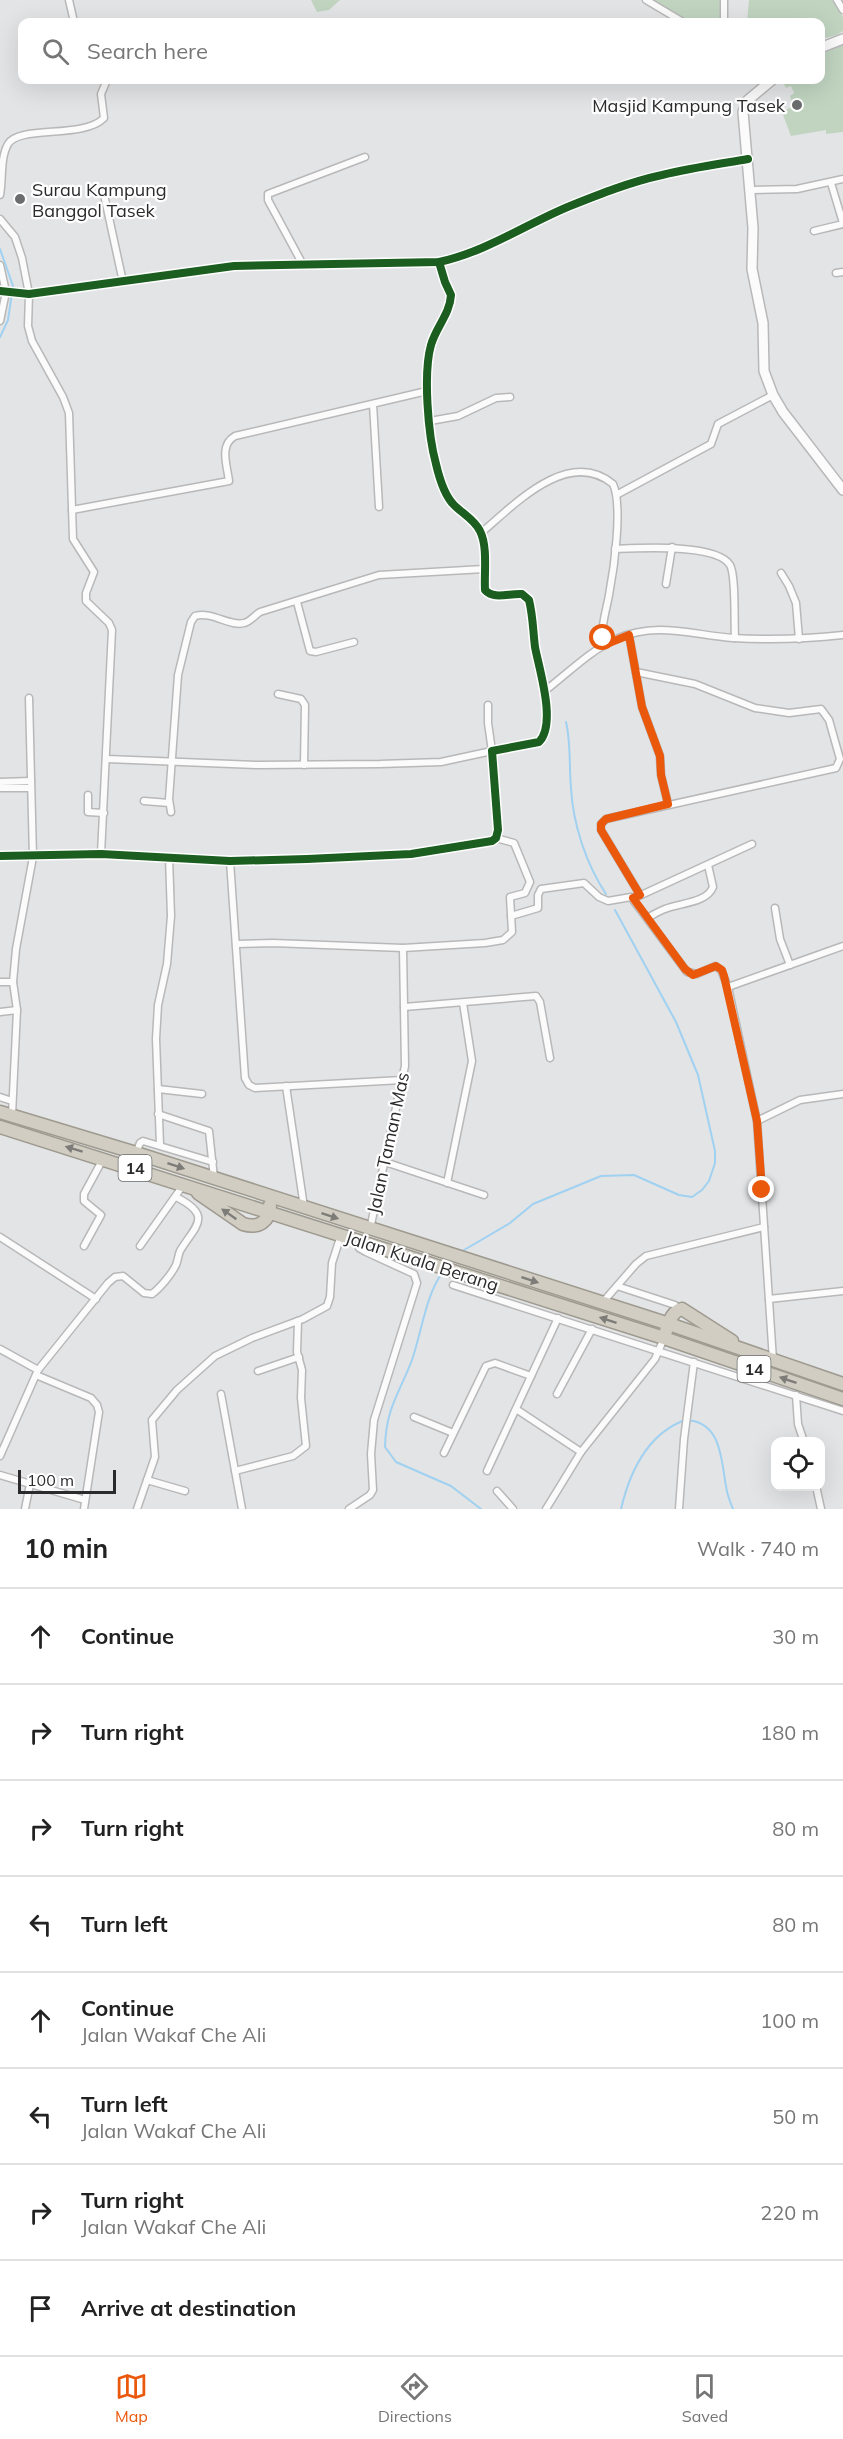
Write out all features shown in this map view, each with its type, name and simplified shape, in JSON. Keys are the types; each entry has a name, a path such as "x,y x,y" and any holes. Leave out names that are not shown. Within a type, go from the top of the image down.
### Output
{"highway":[{"name":"Jalan Kuala Berang","path":"6,1114 136,1153 669,1324 843,1384"},
{"name":"Jalan Kuala Berang","path":"0,1127 104,1158 664,1338 843,1399"},
{"path":"185,1184 235,1219 251,1227 263,1223 270,1211 269,1201 254,1191"},
{"path":"664,1338 678,1310 687,1311 748,1352"}],"street":[{"path":"69,0 73,18"},
{"path":"646,0 676,18"},
{"path":"724,0 724,18"},
{"path":"837,0 843,9"},
{"path":"825,46 843,39"},
{"path":"0,195 4,152 9,141 20,136 72,130 99,123 104,118 101,94 105,84"},
{"path":"767,84 748,100 744,108 753,228 752,269 763,323 764,371 773,395 795,429 843,490"},
{"path":"302,263 268,200 268,194 364,157"},
{"path":"4,291 28,294 234,266 439,262 471,254 568,207 636,182 663,174 748,159"},
{"path":"751,190 797,189 843,179"},
{"path":"814,231 843,224 831,183"},
{"path":"103,190 123,282"},
{"path":"0,219 18,244 28,294 28,326 32,341 63,397 69,413 73,539 94,572 86,593 86,601 109,622 112,630 101,854"},
{"path":"107,759 304,765 424,763 539,742 543,738 546,690 535,647 530,600 522,594 495,596 485,590 481,533 475,523 453,504 435,461 427,391 430,349 451,301 439,262"},
{"path":"0,264 4,291 0,321"},
{"path":"72,510 229,481 225,448 228,441 235,436 427,391"},
{"path":"618,494 711,444 718,424 773,395"},
{"path":"430,421 458,416 496,398 510,397"},
{"path":"373,404 379,507"},
{"path":"481,533 544,482 584,471 596,473 613,483 618,494 615,549 603,624 604,645"},
{"path":"615,549 672,547 717,555 729,563 732,570 735,638"},
{"path":"666,584 672,547"},
{"path":"171,812 169,803 171,762 179,668 193,618 202,615 242,624 260,612 379,575 484,569"},
{"path":"780,573 789,586 796,603 799,639"},
{"path":"297,602 310,651 316,652 354,642"},
{"path":"546,690 604,645 629,635 672,629 735,638 799,639 843,635"},
{"path":"629,635 642,707 660,756 661,775 668,804"},
{"path":"636,672 695,684 755,708 789,713 821,708 829,720 840,759 836,768 606,819 601,824 601,830 640,895"},
{"path":"278,694 301,699 305,705 304,765"},
{"path":"6,1114 12,1101 17,1010 13,982 16,949 33,857 29,698"},
{"path":"0,855 33,857 101,854 230,861 411,854 492,841 496,838 498,830 488,705"},
{"path":"0,782 31,784"},
{"path":"0,788 31,784"},
{"path":"87,795 88,812 104,813"},
{"path":"144,801 169,803"},
{"path":"236,944 273,943 404,948 503,940 512,932 510,897 525,893 530,882 514,843 496,838"},
{"path":"633,898 753,844"},
{"path":"159,1144 156,1039 159,1005 167,964 171,915 169,857"},
{"path":"230,861 246,1082 255,1088 402,1080"},
{"path":"647,918 661,910 692,902 710,893 713,886 708,866"},
{"path":"511,916 538,908 538,895 541,889 579,882 588,885 599,897 608,901 627,896 633,898 687,972 693,975 713,966 718,967 728,987 757,1121 773,1360"},
{"path":"776,908 780,939 790,965"},
{"path":"728,987 843,946"},
{"name":"Jalan Taman Mas","path":"370,1229 405,1066 404,948"},
{"path":"0,982 13,982"},
{"path":"404,1006 536,996 540,1002 550,1058"},
{"path":"447,1183 472,1061 464,1003"},
{"path":"0,1012 17,1010"},
{"path":"286,1086 304,1207"},
{"path":"158,1089 202,1094"},
{"path":"757,1121 800,1100 843,1094"},
{"path":"0,1097 12,1101"},
{"path":"158,1114 208,1131 214,1178"},
{"path":"136,1153 141,1142 159,1144 213,1162"},
{"path":"84,1246 101,1215 84,1201 84,1194 104,1158"},
{"path":"385,1162 484,1195"},
{"path":"140,1246 185,1184"},
{"path":"0,1456 37,1372 112,1279 119,1275 127,1278 144,1293 152,1294 172,1270 179,1254 196,1230 198,1221 193,1207 176,1197"},
{"path":"602,1303 646,1256 764,1227"},
{"path":"137,1509 155,1457 150,1425 152,1420 177,1390 215,1356 322,1309 329,1302 332,1263 342,1235"},
{"path":"0,1237 96,1299"},
{"path":"349,1509 365,1499 373,1490 371,1454 374,1420 417,1283 414,1274 366,1252 360,1248 355,1239"},
{"path":"489,1296 493,1283"},
{"path":"453,1284 843,1411"},
{"path":"617,1286 675,1305 678,1310"},
{"path":"769,1299 843,1291"},
{"path":"486,1470 558,1318"},
{"path":"235,1471 293,1456 306,1446 301,1398 302,1370 296,1338 298,1321"},
{"path":"556,1394 592,1329"},
{"path":"546,1509 580,1452 660,1351 664,1338"},
{"path":"0,1349 37,1372 91,1398 97,1405 99,1413 84,1509"},
{"path":"258,1371 299,1357"},
{"path":"679,1509 684,1439 694,1362"},
{"path":"444,1453 482,1371 489,1363 531,1376"},
{"path":"221,1394 242,1509"},
{"path":"796,1395 798,1424 802,1437"},
{"path":"516,1409 580,1452"},
{"path":"414,1417 453,1433"},
{"path":"0,1475 85,1500"},
{"path":"147,1480 185,1491"},
{"path":"25,1509 30,1484"},
{"path":"497,1491 513,1509"},
{"path":"817,1491 820,1509"}],"green space":[{"path":"311,0 340,0 329,10 317,12"},
{"path":"651,0 720,0 720,18 682,18"},
{"path":"749,0 832,0 843,17 843,31 825,38 825,18 747,18"},
{"path":"843,45 843,132 826,134 826,130 791,136 782,112 793,106 790,96 794,93 791,86 786,88 784,84 825,84 825,52"}],"waterway":[{"path":"0,249 13,286 8,320 0,337"},
{"path":"566,722 574,816 592,870 606,894"},
{"path":"459,1253 510,1223 533,1204 601,1176 634,1175 679,1195 692,1197 709,1181 715,1163 715,1151 698,1075 676,1022 615,910"},
{"path":"442,1273 432,1292 412,1360 391,1411 385,1447 396,1462 451,1486 481,1509"},
{"path":"621,1509 629,1481 650,1444 660,1434 685,1420 697,1422 713,1434 721,1454 727,1492 733,1509"}],"cycle path":[{"path":"0,291 29,294 234,266 439,262 473,252 570,206 627,185 683,170 748,159"},
{"path":"0,856 101,854 230,861 307,859 411,854 492,841 496,838 498,830 492,751 539,742 547,723 547,710 529,600 522,594 493,595 485,590 485,552 480,531 447,496 440,480 433,452 427,371 431,345 448,308 451,295 439,262"}],"place":[{"name":"Masjid Kampung Tasek","path":"797,105"},
{"name":"Surau Kampung Banggol Tasek","path":"20,199"}],"route":[{"path":"603,638 604,645 629,635 642,707 660,756 661,775 668,804 606,819 601,824 601,830 640,895 633,898 687,972 693,975 713,966 722,970 728,987 757,1121 762,1190"}]}
